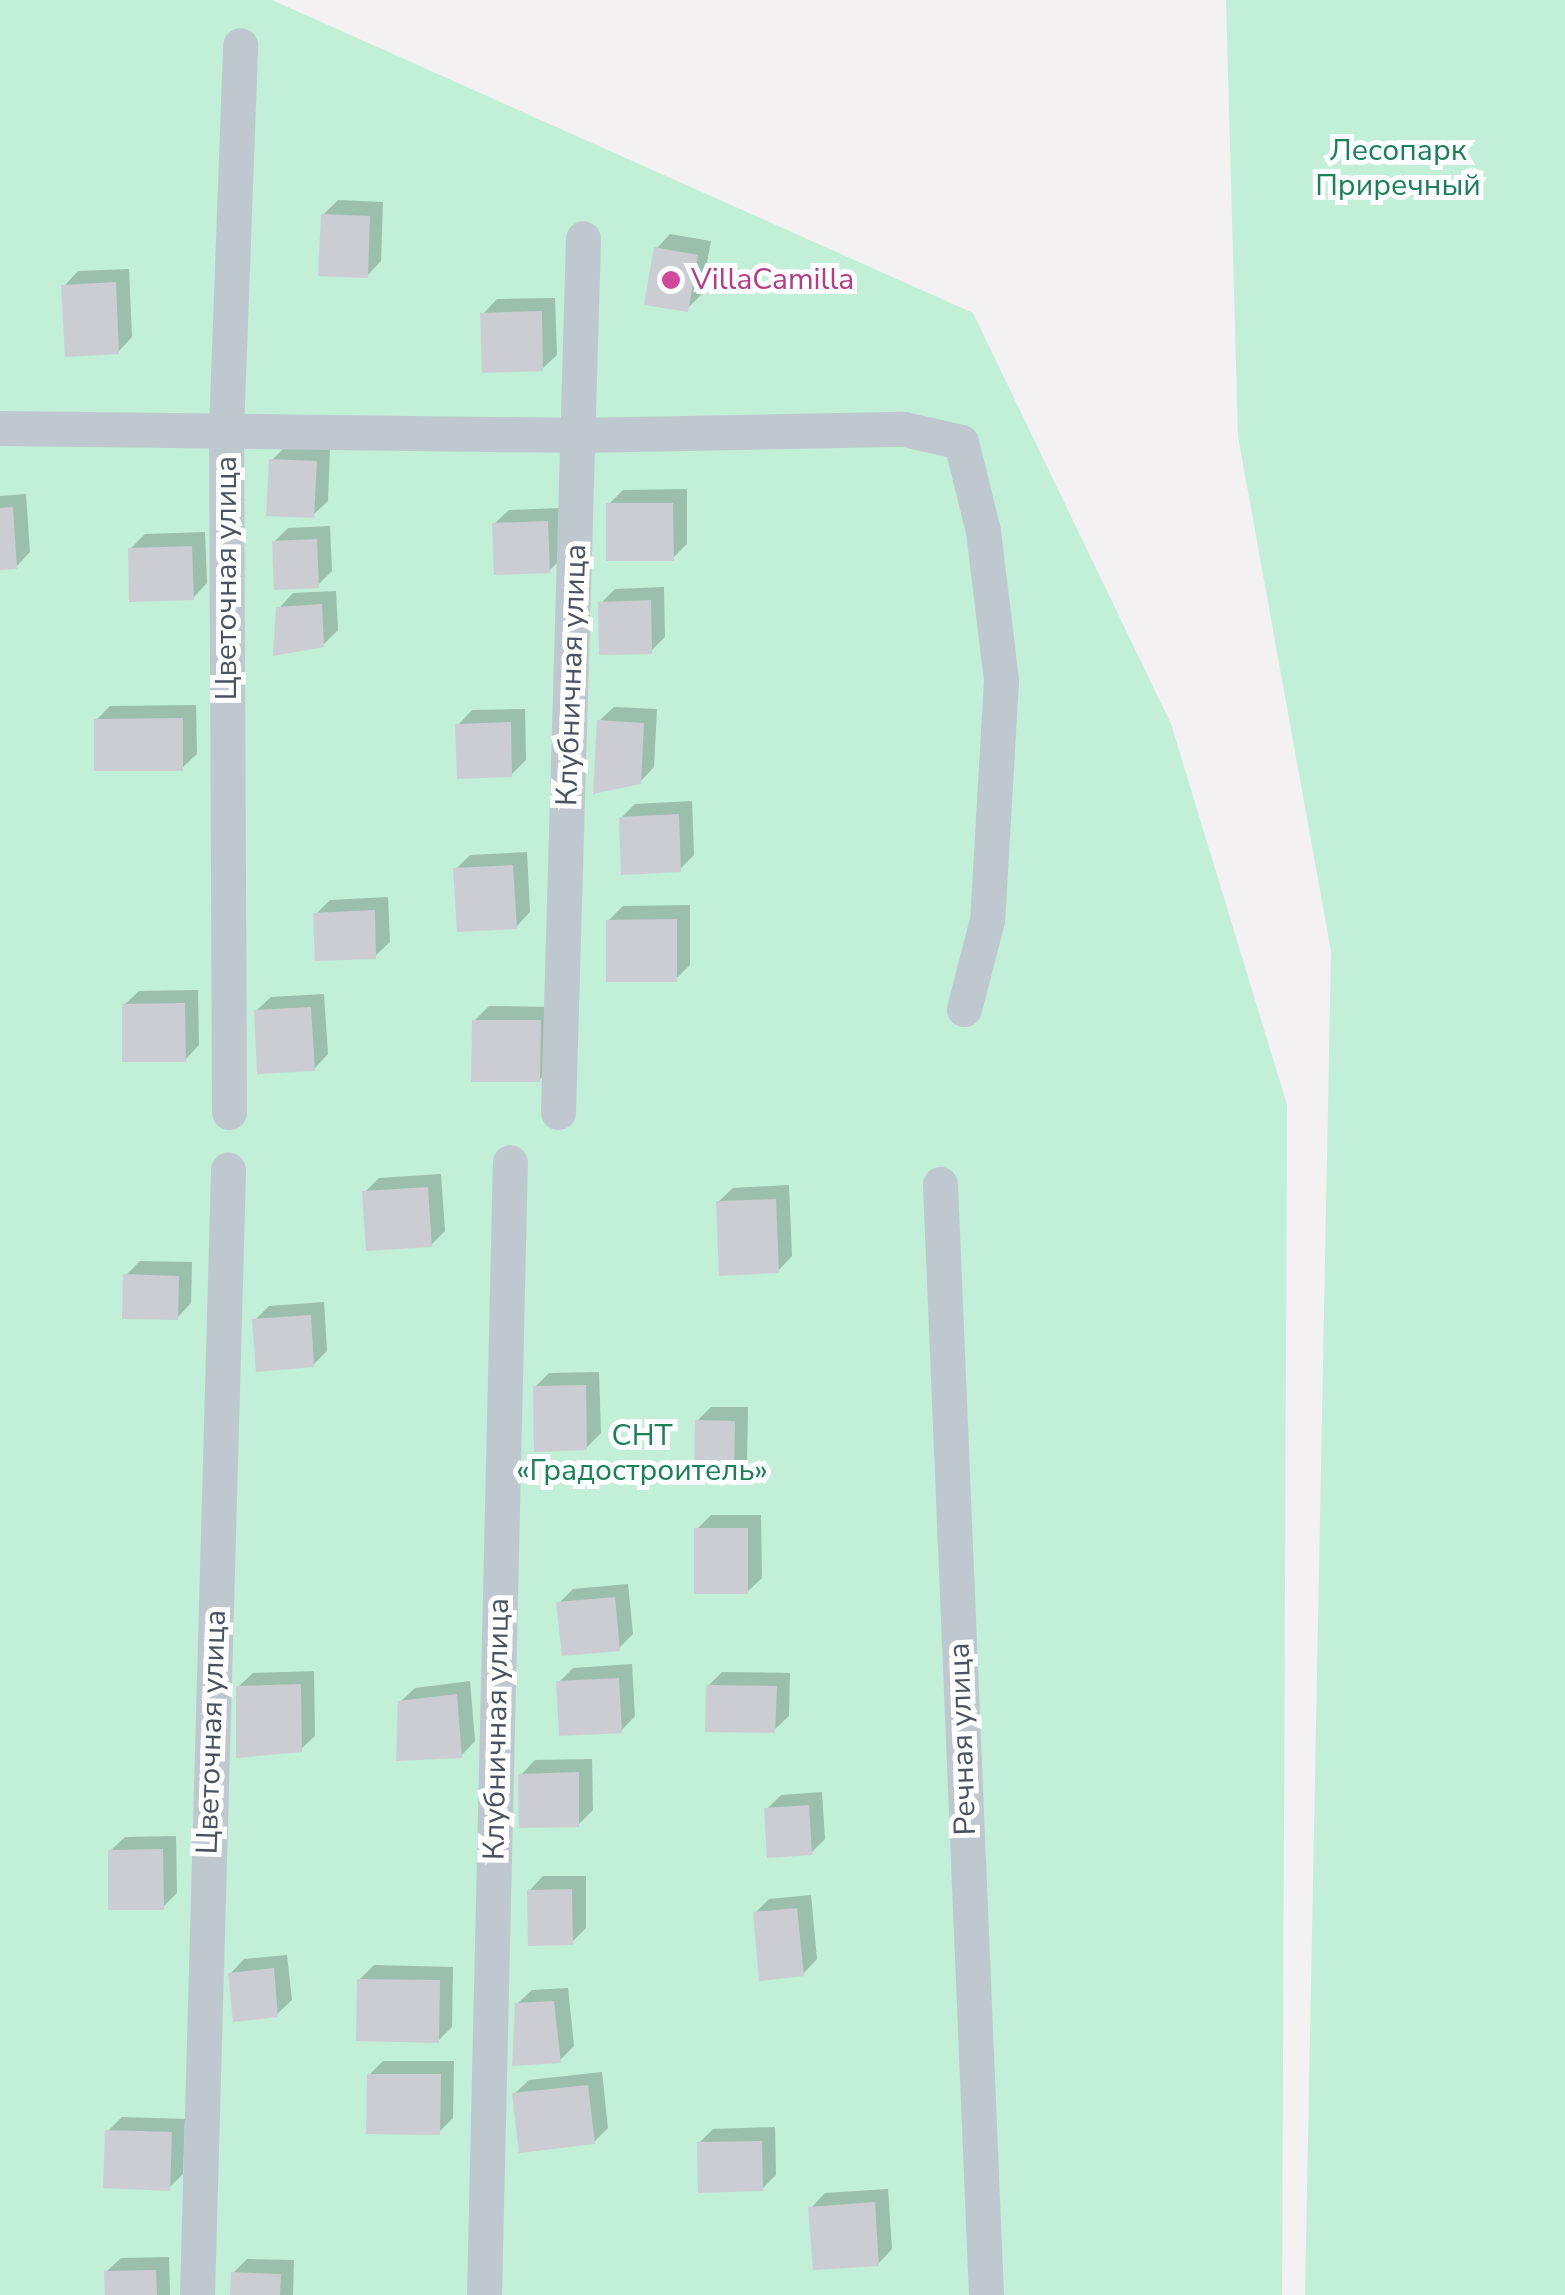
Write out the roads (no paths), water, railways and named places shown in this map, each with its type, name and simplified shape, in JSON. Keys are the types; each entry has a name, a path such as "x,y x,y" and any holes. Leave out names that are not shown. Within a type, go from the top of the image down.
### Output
{"street":[{"name":"Цветочная улица","path":"229,1112 226,431 240,45"},
{"name":"Клубничная улица","path":"558,1112 583,238"},
{"path":"0,428 580,435 904,429 961,442 983,531 1001,680 987,920 964,1009"},
{"name":"Клубничная улица","path":"484,2295 510,1162"},
{"name":"Цветочная улица","path":"197,2295 228,1169"},
{"name":"Речная улица","path":"940,1184 986,2295"}],"place":[{"name":"VillaCamilla","path":"671,280"}],"park label":[{"name":"Лесопарк Приречный","path":"1398,168"},
{"name":"СНТ «Градостроитель»","path":"642,1453"}]}
